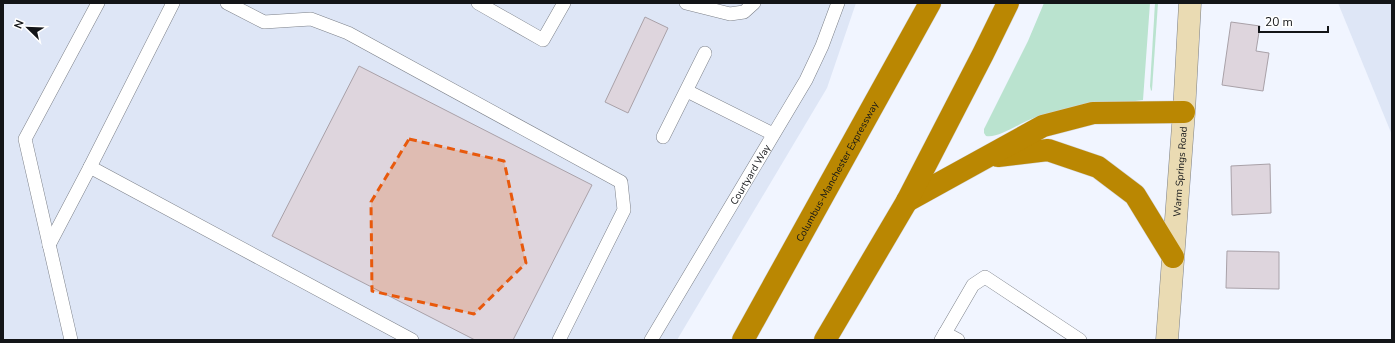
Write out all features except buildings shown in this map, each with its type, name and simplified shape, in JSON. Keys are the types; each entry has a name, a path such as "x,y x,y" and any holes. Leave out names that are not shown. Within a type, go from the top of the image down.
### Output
{"highway":[{"path":"825,340 906,201 1008,3"},
{"name":"Columbus-Manchester Expressway","path":"743,340 927,7"},
{"path":"906,201 1043,126 1094,113 1184,112"},
{"path":"987,157 1048,150 1098,167 1135,195 1173,257"}],"main road":[{"name":"Warm Springs Road","path":"1167,340 1184,112 1190,3"}],"lane":[{"path":"71,340 25,139 98,3"},
{"path":"49,245 173,3"},
{"path":"227,3 264,22 311,19 348,33 621,182 624,210 559,340"},
{"path":"478,3 543,40 564,3"},
{"path":"686,3 730,14 744,12 754,3"},
{"name":"Courtyard Way","path":"651,340 806,80 822,46 838,3"},
{"path":"663,137 705,53"},
{"path":"687,91 773,134"},
{"path":"90,167 412,340"},
{"path":"958,340 943,336 973,285 985,277 1080,340"}],"highlighted area":[{"path":"409,139 504,161 526,263 474,314 372,291 371,202"}],"shaded area":[{"path":"3,3 856,3 827,88 677,340 3,340"},
{"path":"1338,3 1392,3 1392,135"}],"green space":[{"path":"1044,3 1150,3 1143,100 1088,106 1060,111 1034,118 1003,133 986,136 984,129 1028,41"},
{"path":"1155,3 1158,3 1151,91 1150,86"}]}
